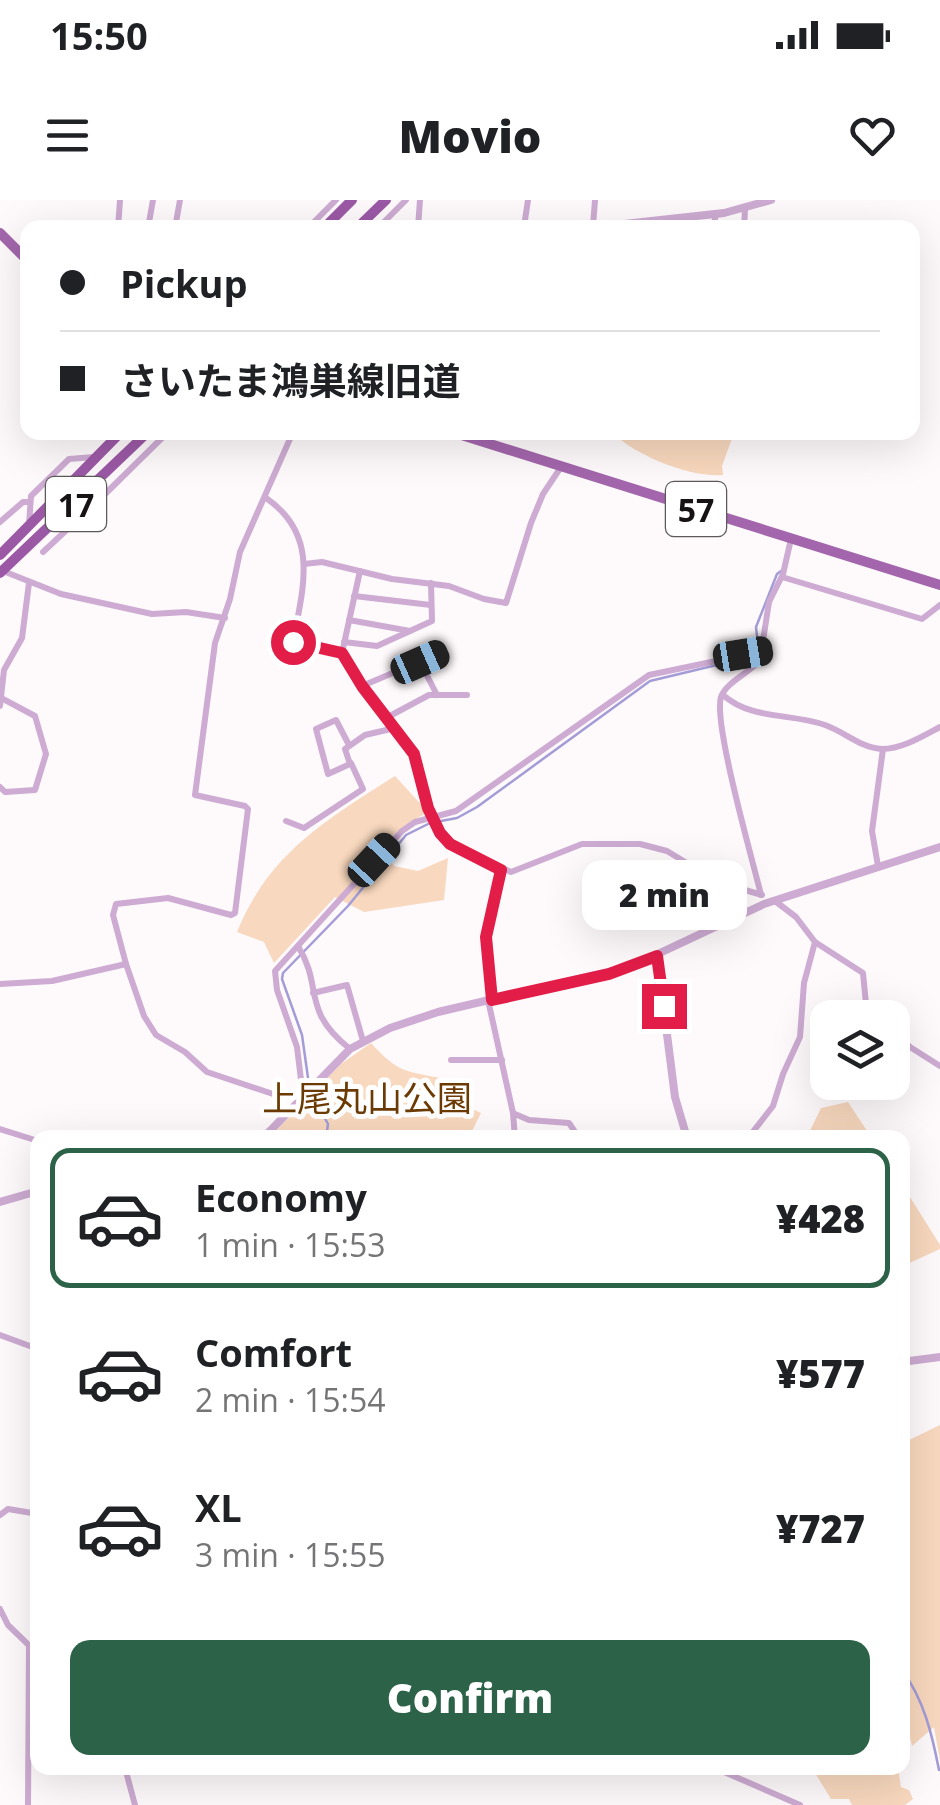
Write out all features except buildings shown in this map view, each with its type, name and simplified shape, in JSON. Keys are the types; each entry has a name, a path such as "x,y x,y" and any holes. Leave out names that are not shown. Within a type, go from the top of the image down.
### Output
{"highway":[{"path":"332,220 352,200"},
{"path":"366,220 386,200"},
{"name":"17","path":"0,555 114,440"},
{"name":"17","path":"1,571 82,504 141,440"}],"main road":[{"path":"1,235 20,253"},
{"name":"57","path":"477,440 940,585"}],"street":[{"path":"316,220 336,200"},
{"path":"386,220 406,200"},
{"path":"658,220 745,209 771,200"},
{"path":"744,220 745,209"},
{"path":"715,220 716,214"},
{"path":"82,504 96,503 160,440"},
{"path":"290,440 240,552 225,618 215,643 195,795 248,809 235,912 231,915 168,898 116,904 113,915 144,1016 162,1040 220,1078 273,1094 303,1096"},
{"path":"29,526 31,496 69,459 99,457"},
{"path":"304,564 322,562 431,583 506,603 531,523 543,494 561,467"},
{"path":"266,498 294,522 304,564 302,601 293,642 342,653"},
{"path":"0,522 28,502"},
{"path":"43,552 88,511 82,504"},
{"path":"763,900 727,753 720,699 754,668 764,651 769,602 782,576 792,539"},
{"path":"1,571 61,594 152,614 186,612 225,618"},
{"path":"360,571 342,653 414,754 431,816 450,844 501,870 525,868 582,844 640,844 667,851 718,882 774,901 940,847"},
{"path":"782,576 922,618 940,605"},
{"path":"0,787 6,792 35,790 46,754 36,716 0,702 4,670 22,638 29,583"},
{"path":"344,642 373,647 432,621 431,583"},
{"path":"354,596 431,605"},
{"path":"349,620 410,630"},
{"path":"303,1096 297,1047 274,976 402,831 431,816 456,811 649,675 764,651"},
{"path":"362,686 440,653"},
{"path":"420,662 437,694"},
{"path":"723,694 736,706 824,725 862,744 883,749 906,744 940,727"},
{"path":"386,718 429,695 467,695"},
{"path":"349,746 336,720 316,729 328,774 351,762"},
{"path":"286,821 304,828 363,789 345,748 365,734 395,728"},
{"path":"878,866 872,831 883,749"},
{"path":"501,870 486,937 490,1000 514,1130"},
{"path":"271,1130 363,1041 422,1017 609,974 657,956 763,900"},
{"path":"774,901 796,917 815,942 863,973 866,1000"},
{"path":"754,1130 773,1106 800,1038 802,1000 815,942"},
{"path":"298,946 304,954 323,1024 350,1050"},
{"path":"657,956 675,1096 685,1130"},
{"path":"0,984 52,981 126,964"},
{"path":"312,994 347,985 363,1041"},
{"path":"910,1047 940,1066"},
{"path":"450,1060 502,1060"},
{"path":"513,1113 530,1120 569,1123 573,1130"},
{"path":"0,1129 30,1138"},
{"path":"0,1202 30,1193"},
{"path":"0,1335 30,1346"},
{"path":"910,1361 940,1356"},
{"path":"0,1515 8,1508 30,1512"},
{"path":"0,1609 8,1625 28,1646 28,1805"},
{"path":"126,1775 136,1805"},
{"path":"731,1775 800,1805"}],"green space":[{"path":"731,440 722,466 723,475 696,473 665,464 623,442"},
{"path":"395,776 428,812 405,825 381,847 394,866 418,871 448,858 444,900 364,912 335,897 274,963 264,942 237,932 265,880 323,824"},
{"name":"上尾丸山公園","path":"371,1043 404,1070 445,1079 451,1099 481,1113 472,1130 277,1130 341,1064"},
{"path":"848,1102 866,1130 810,1130 821,1108"},
{"path":"910,1197 940,1245 940,1249 910,1263"},
{"path":"940,1425 940,1760 934,1727 912,1746 910,1737 910,1440"},
{"path":"816,1775 899,1775 901,1787 909,1790 913,1799 905,1805 852,1805 849,1799 831,1799"}],"waterway":[{"path":"754,651 758,646 756,627 781,571"},
{"path":"309,1085 302,1035 283,973 348,906 406,835 477,807 650,681 750,657"},
{"path":"311,1093 328,1124 327,1130"},
{"path":"910,1683 926,1718 939,1770"}],"route":[{"path":"293,642 342,653 414,754 428,808 440,833 450,844 501,870 486,937 492,1000 609,974 657,956 664,1006"}]}
